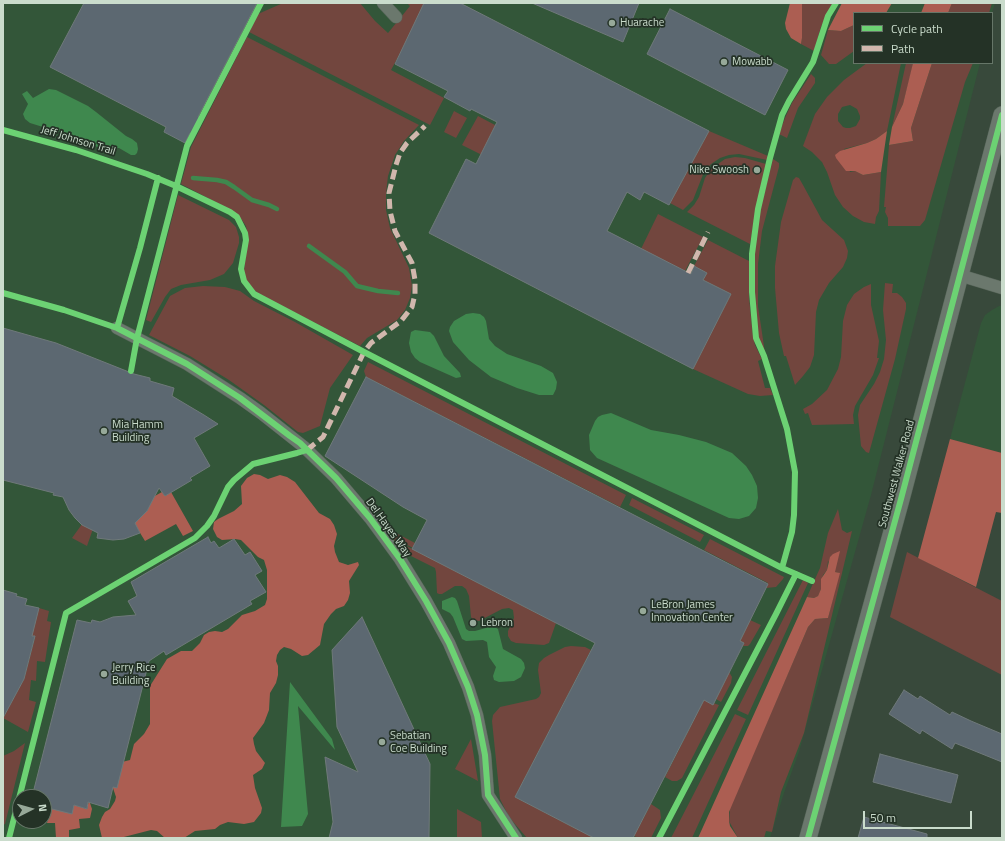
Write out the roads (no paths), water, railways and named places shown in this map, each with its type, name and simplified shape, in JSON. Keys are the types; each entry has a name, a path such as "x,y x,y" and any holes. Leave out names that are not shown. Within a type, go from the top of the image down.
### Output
{"main road":[{"name":"Southwest Walker Road","path":"808,838 901,499 1002,114"}],"street":[{"path":"383,3 396,17"},
{"path":"959,275 1002,288"},
{"name":"Del Hayes Way","path":"116,328 187,364 261,413 304,447 336,478 370,518 400,559 449,643 468,686 477,715 484,755 488,795 516,838"}],"waterway":[{"path":"193,178 226,182 252,200 277,209"},
{"path":"309,246 345,272 357,286 378,291 398,293"}],"place":[{"name":"Huarache","path":"612,23"},
{"name":"Mowabb","path":"724,62"},
{"name":"Nike Swoosh","path":"757,170"},
{"name":"Mia Hamm Building","path":"104,431"},
{"name":"LeBron James Innovation Center","path":"643,611"},
{"name":"Lebron","path":"473,623"},
{"name":"Jerry Rice Building","path":"104,674"},
{"name":"Sebatian Coe Building","path":"382,742"}]}
